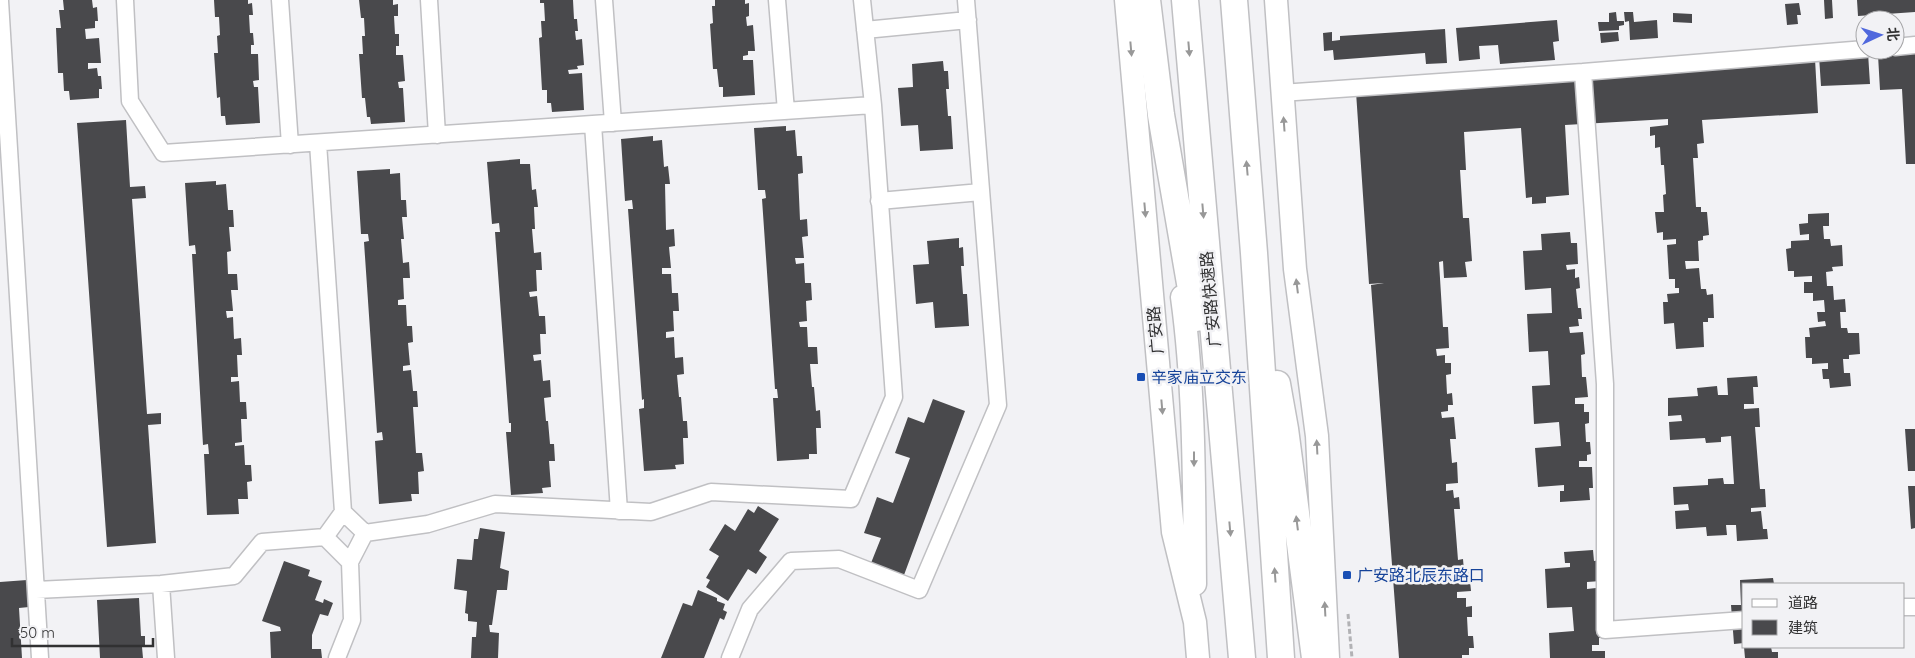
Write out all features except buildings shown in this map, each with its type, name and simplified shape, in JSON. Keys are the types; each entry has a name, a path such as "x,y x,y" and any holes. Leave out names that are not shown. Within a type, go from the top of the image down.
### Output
{"highway":[{"path":"1146,0 1161,115 1226,491"},
{"name":"广安路快速路","path":"1185,0 1241,650"},
{"path":"1235,0 1280,649"},
{"path":"1254,253 1285,429 1315,658"}],"main road":[{"name":"广安路","path":"1126,0 1173,532 1195,622 1198,658"},
{"path":"1276,0 1281,93 1295,269 1317,436 1328,658"},
{"path":"1161,115 1186,326 1194,451 1195,622"}],"street":[{"path":"124,0 130,101 163,153 873,105"},
{"path":"280,0 290,145"},
{"path":"429,0 436,135"},
{"path":"604,0 613,123"},
{"path":"777,0 786,111"},
{"path":"365,533 428,524 495,504 651,512 711,492 851,499 894,397 873,105 862,0"},
{"path":"730,658 750,609 791,561 839,558 919,590 998,405 966,0"},
{"path":"0,1 7,230 40,658"},
{"path":"865,30 968,20"},
{"path":"1281,93 1583,72 1855,50"},
{"path":"1583,72 1605,384 1606,630 1742,620"},
{"path":"593,124 618,511"},
{"path":"318,143 343,512 325,537"},
{"path":"879,201 981,192"},
{"path":"343,512 365,533"},
{"path":"337,658 352,620 350,562 365,533"},
{"path":"36,590 161,584 234,576 262,542 325,537 350,562"},
{"path":"161,584 166,658"}],"path":[{"path":"1348,614 1352,658"}],"place":[{"name":"辛家庙立交东","path":"1141,377"},
{"name":"广安路北辰东路口","path":"1347,575"}]}
